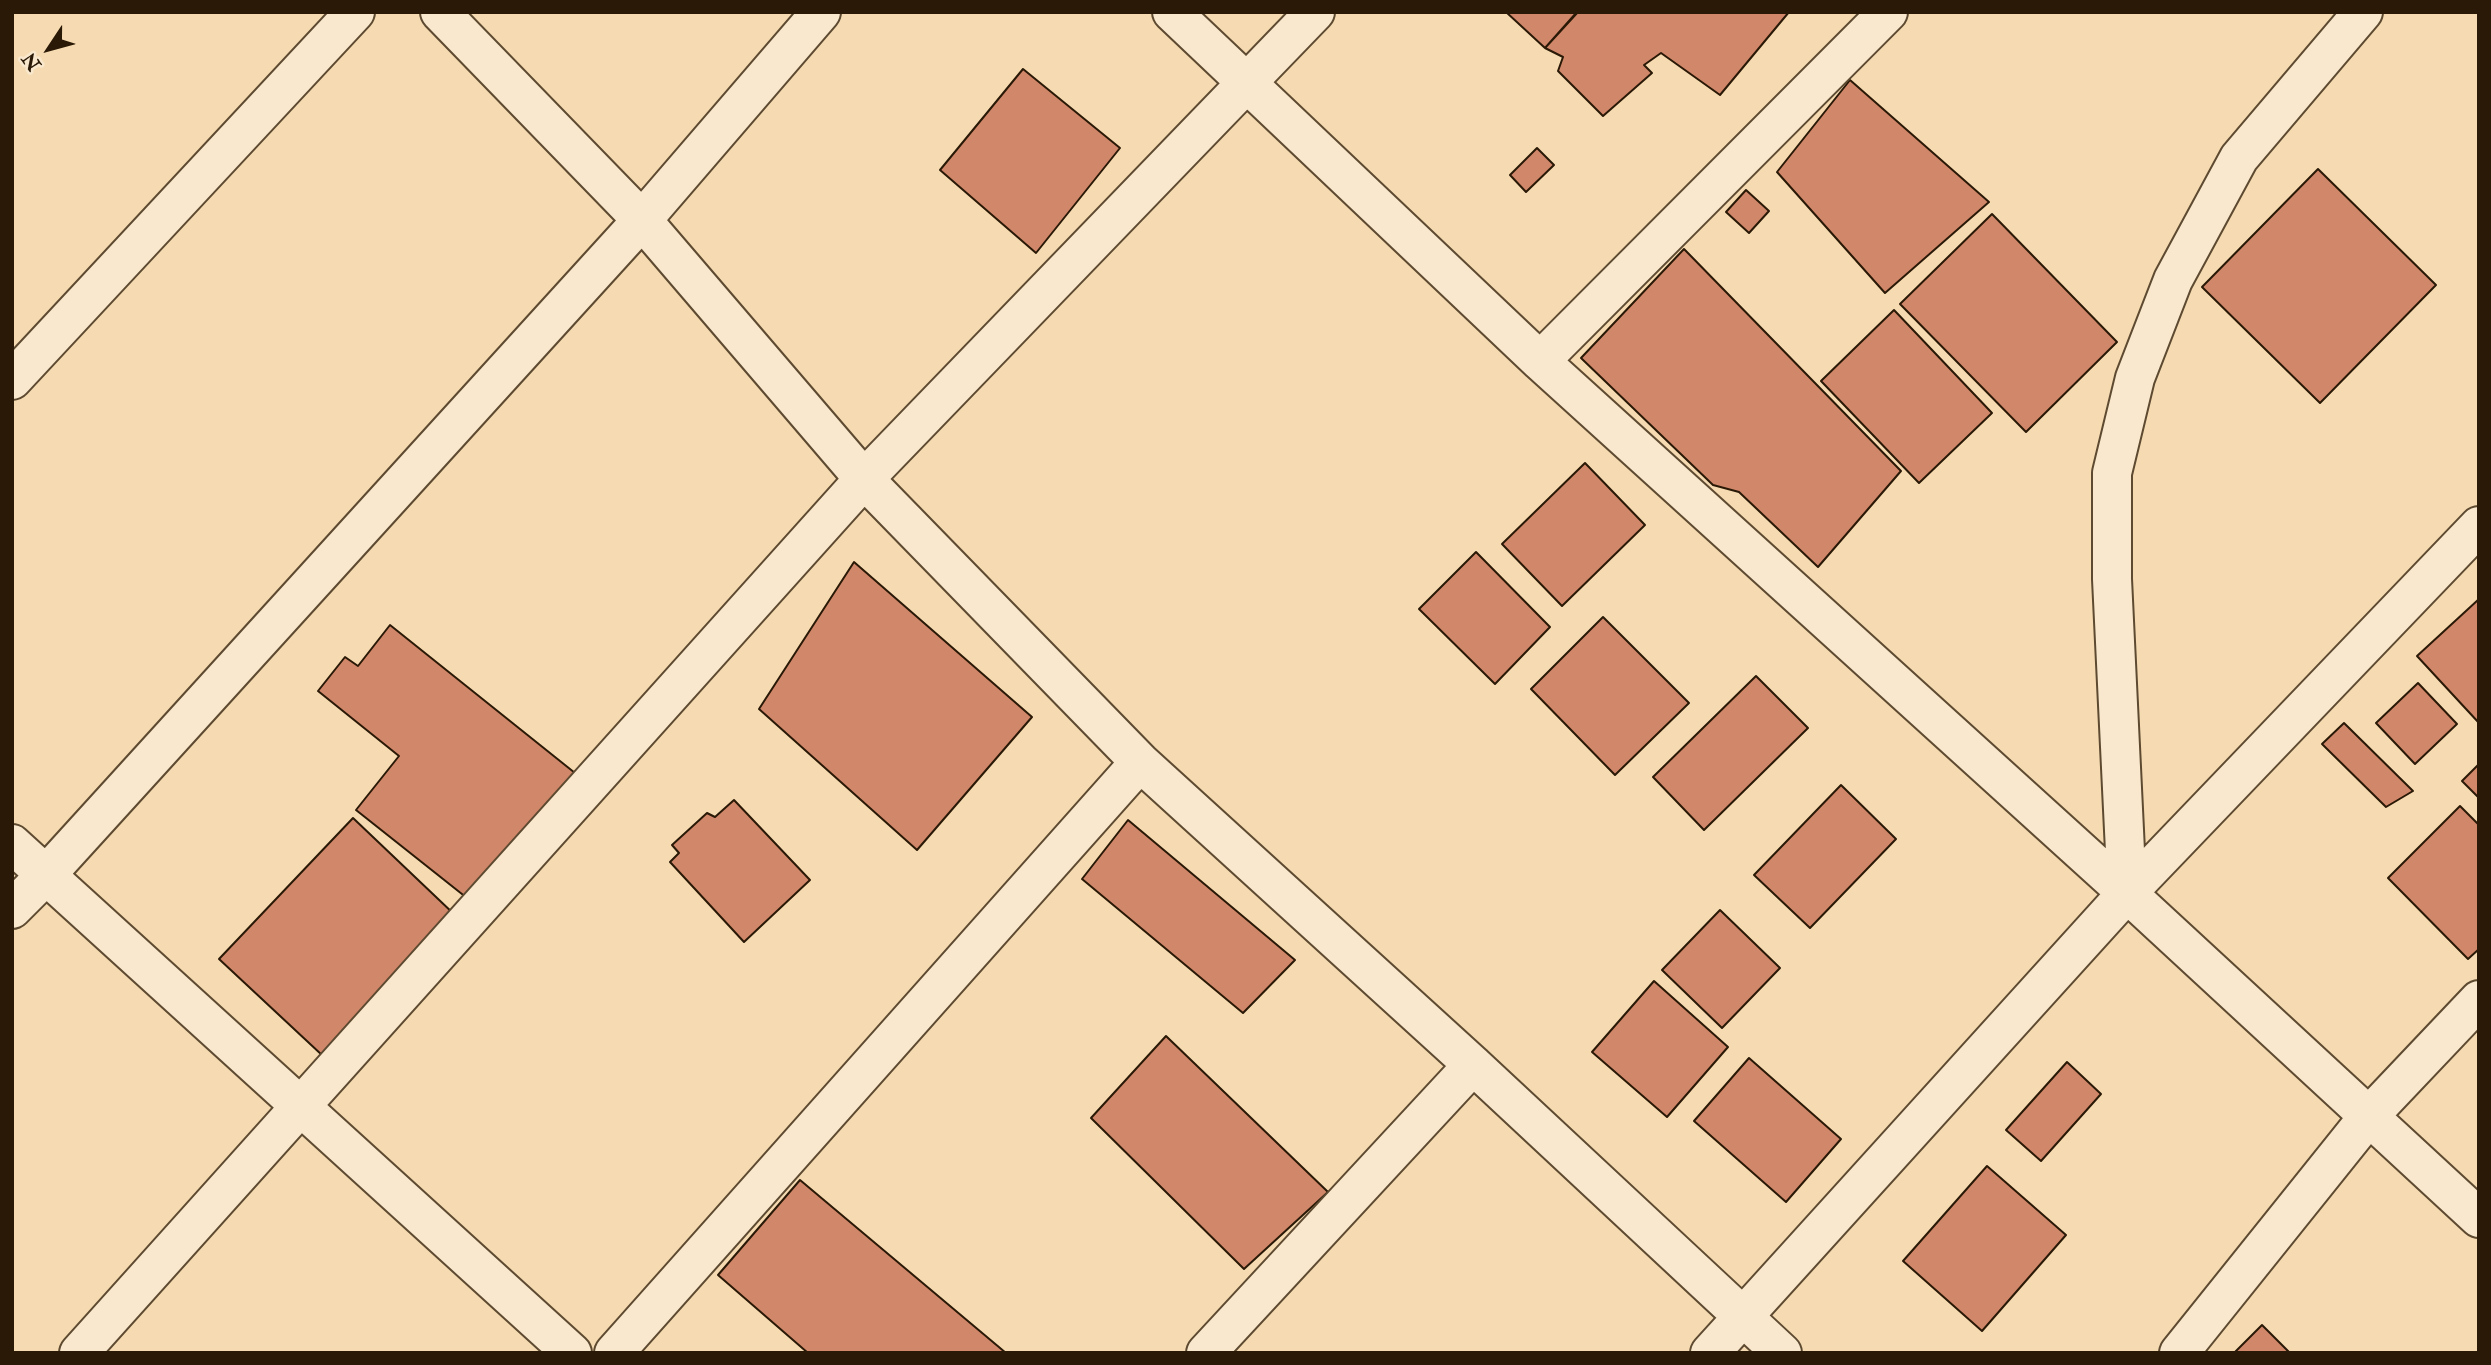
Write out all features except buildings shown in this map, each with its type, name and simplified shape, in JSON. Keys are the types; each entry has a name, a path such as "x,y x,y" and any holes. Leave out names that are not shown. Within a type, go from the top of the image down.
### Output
{"street":[{"path":"12,380 355,12"},
{"path":"440,12 642,220 864,479 1140,762 1473,1065 1783,1353"},
{"path":"12,909 46,875 642,220 821,12"},
{"path":"1172,12 1540,361 2127,893 2479,1218"},
{"path":"79,1353 864,479 1315,12"},
{"path":"1540,361 1888,12"},
{"path":"2127,893 2112,579 2112,473 2135,378 2173,280 2239,158 2363,12"},
{"path":"1710,1353 2127,893 2479,526"},
{"path":"614,1353 1140,762"},
{"path":"12,844 572,1353"},
{"path":"2179,1353 2369,1116 2479,1000"},
{"path":"1206,1353 1473,1065"}]}
